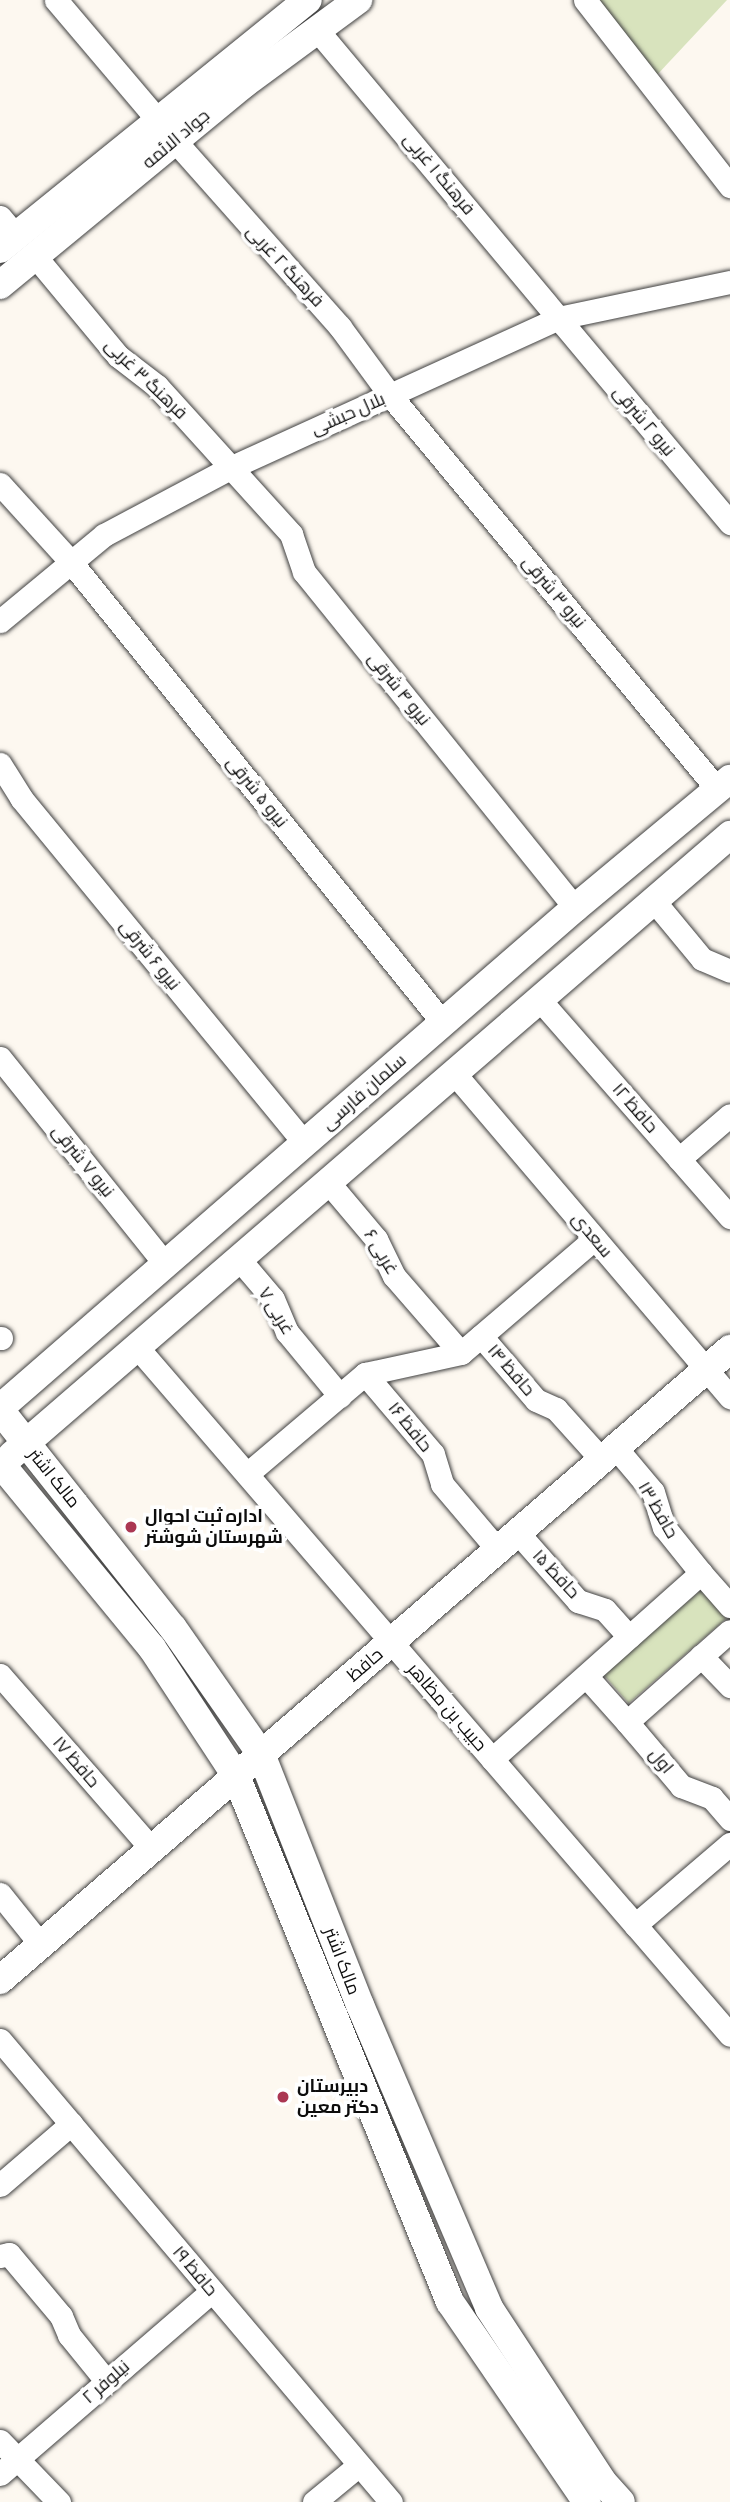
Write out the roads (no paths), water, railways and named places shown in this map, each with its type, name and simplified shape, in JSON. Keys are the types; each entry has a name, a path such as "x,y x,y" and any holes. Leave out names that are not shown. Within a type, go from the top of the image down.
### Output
{"street":[{"path":"55,0 157,119"},
{"name":"جواد الائمه","path":"13,240 175,141 358,0"},
{"path":"585,0 730,186"},
{"name":"جواد الائمه","path":"0,285 13,240 297,3"},
{"name":"فرهنگ ۱ غربی","path":"318,31 559,318"},
{"name":"فرهنگ ۲ غربی","path":"175,141 305,286 390,395"},
{"name":"فرهنگ ۳ غربی","path":"13,240 118,356 157,386 232,467"},
{"name":"بلال حبشی","path":"0,621 104,535 232,467 559,318 730,282"},
{"name":"نیرو ۲ شرقی","path":"559,318 730,523"},
{"name":"نیرو ۳ شرقی","path":"390,395 724,784"},
{"name":"نیرو ۴ شرقی","path":"232,467 291,534 304,572 575,908"},
{"name":"نیرو ۵ شرقی","path":"0,484 71,562 443,1023"},
{"name":"نیرو ۶ شرقی","path":"0,764 21,798 304,1143"},
{"name":"سلمان فارسی","path":"0,1409 575,908 724,784"},
{"path":"0,1464 730,835"},
{"path":"654,901 702,959 730,971"},
{"name":"حافظ ۱۲","path":"539,999 730,1217"},
{"name":"نیرو ۷ شرقی","path":"0,1058 165,1264"},
{"name":"سعدی","path":"454,1073 730,1397"},
{"path":"679,1159 730,1115"},
{"name":"۶ غربی","path":"328,1182 376,1239 394,1276 461,1353"},
{"path":"247,1474 365,1374 461,1353 594,1238"},
{"name":"۷ غربی","path":"239,1259 273,1299 287,1332 340,1396"},
{"name":"حافظ ۱۴","path":"481,1336 536,1400 556,1409 609,1454"},
{"name":"حبیب بن مظاهر","path":"137,1347 730,2035"},
{"name":"حافظ","path":"0,1980 730,1349"},
{"name":"حافظ ۱۶","path":"365,1374 433,1454 442,1484 508,1541"},
{"name":"مالک اشتر","path":"0,1409 173,1628 261,1754 360,2005 488,2308 603,2482 621,2502"},
{"name":"حافظ ۱۳","path":"609,1454 653,1492 664,1527 730,1606"},
{"name":"مالک اشتر","path":"0,1464 152,1648 236,1776 450,2302 587,2502"},
{"name":"حافظ ۱۵","path":"508,1541 578,1601 605,1610 629,1637"},
{"path":"492,1759 701,1573"},
{"path":"627,1722 730,1631"},
{"path":"701,1656 730,1686"},
{"name":"اول","path":"586,1676 681,1786 712,1798 730,1819"},
{"name":"حافظ ۱۷","path":"2,1681 152,1849"},
{"path":"635,1925 730,1844"},
{"path":"0,1894 41,1945"},
{"name":"حافظ ۱۹","path":"0,2040 391,2502"},
{"path":"0,2185 71,2124"},
{"path":"0,2256 9,2254 61,2316 69,2335 107,2382"},
{"name":"نیلوفر ۲","path":"8,2467 212,2291"},
{"path":"0,2441 8,2467 59,2502"},
{"path":"314,2502 359,2465"}],"place":[{"name":"اداره ثبت احوال شهرستان شوشتر","path":"131,1527"},
{"name":"دبیرستان دکتر معین","path":"283,2097"}]}
